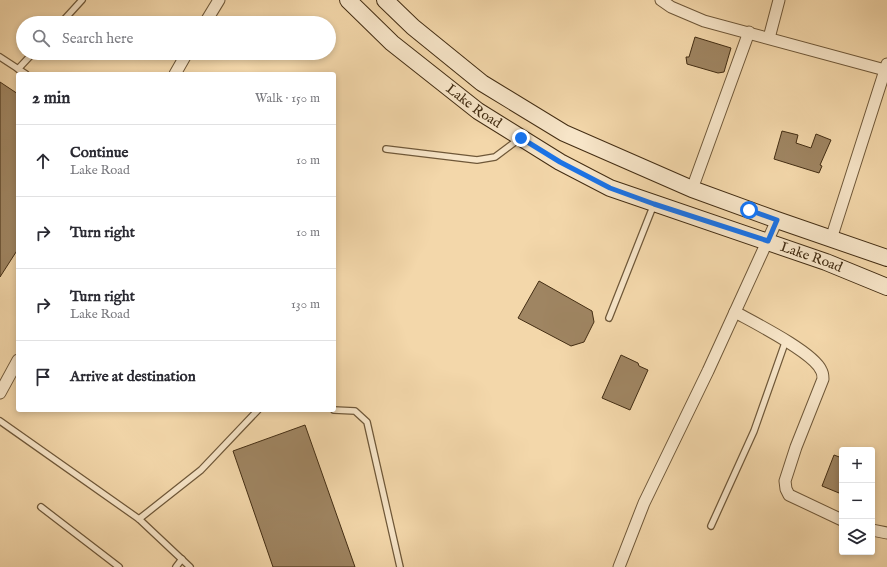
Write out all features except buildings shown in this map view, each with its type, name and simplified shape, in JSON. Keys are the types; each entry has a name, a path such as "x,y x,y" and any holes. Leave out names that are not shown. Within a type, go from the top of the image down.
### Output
{"main road":[{"name":"Lake Road","path":"348,0 392,43 478,111 560,162 610,188 768,241 826,262 887,287"},
{"name":"Lake Road","path":"385,0 412,27 482,83 564,132 692,189 887,258"}],"street":[{"path":"209,16 218,0"},
{"path":"661,0 672,7 704,21 886,67 831,239"},
{"path":"769,38 779,0"},
{"path":"692,189 749,32"},
{"path":"176,72 183,60"},
{"path":"619,567 644,503 777,220"},
{"path":"735,312 786,340 817,364 822,371 823,379 796,447 785,481 786,489 789,495 840,519"},
{"path":"1,389 16,363"},
{"path":"875,531 887,533"}],"lane":[{"path":"67,16 82,0"},
{"path":"0,57 23,72"},
{"path":"18,69 26,60"},
{"path":"386,149 477,160 495,157 521,138"},
{"path":"609,318 654,204"},
{"path":"711,526 754,431 786,340"},
{"path":"336,410 355,411 367,422 400,567"},
{"path":"139,519 201,470 256,412"},
{"path":"0,421 139,519 190,567"},
{"path":"41,507 119,567"},
{"path":"176,567 182,559"}],"route":[{"path":"521,138 560,162 610,188 768,241 777,220 749,210"}]}
